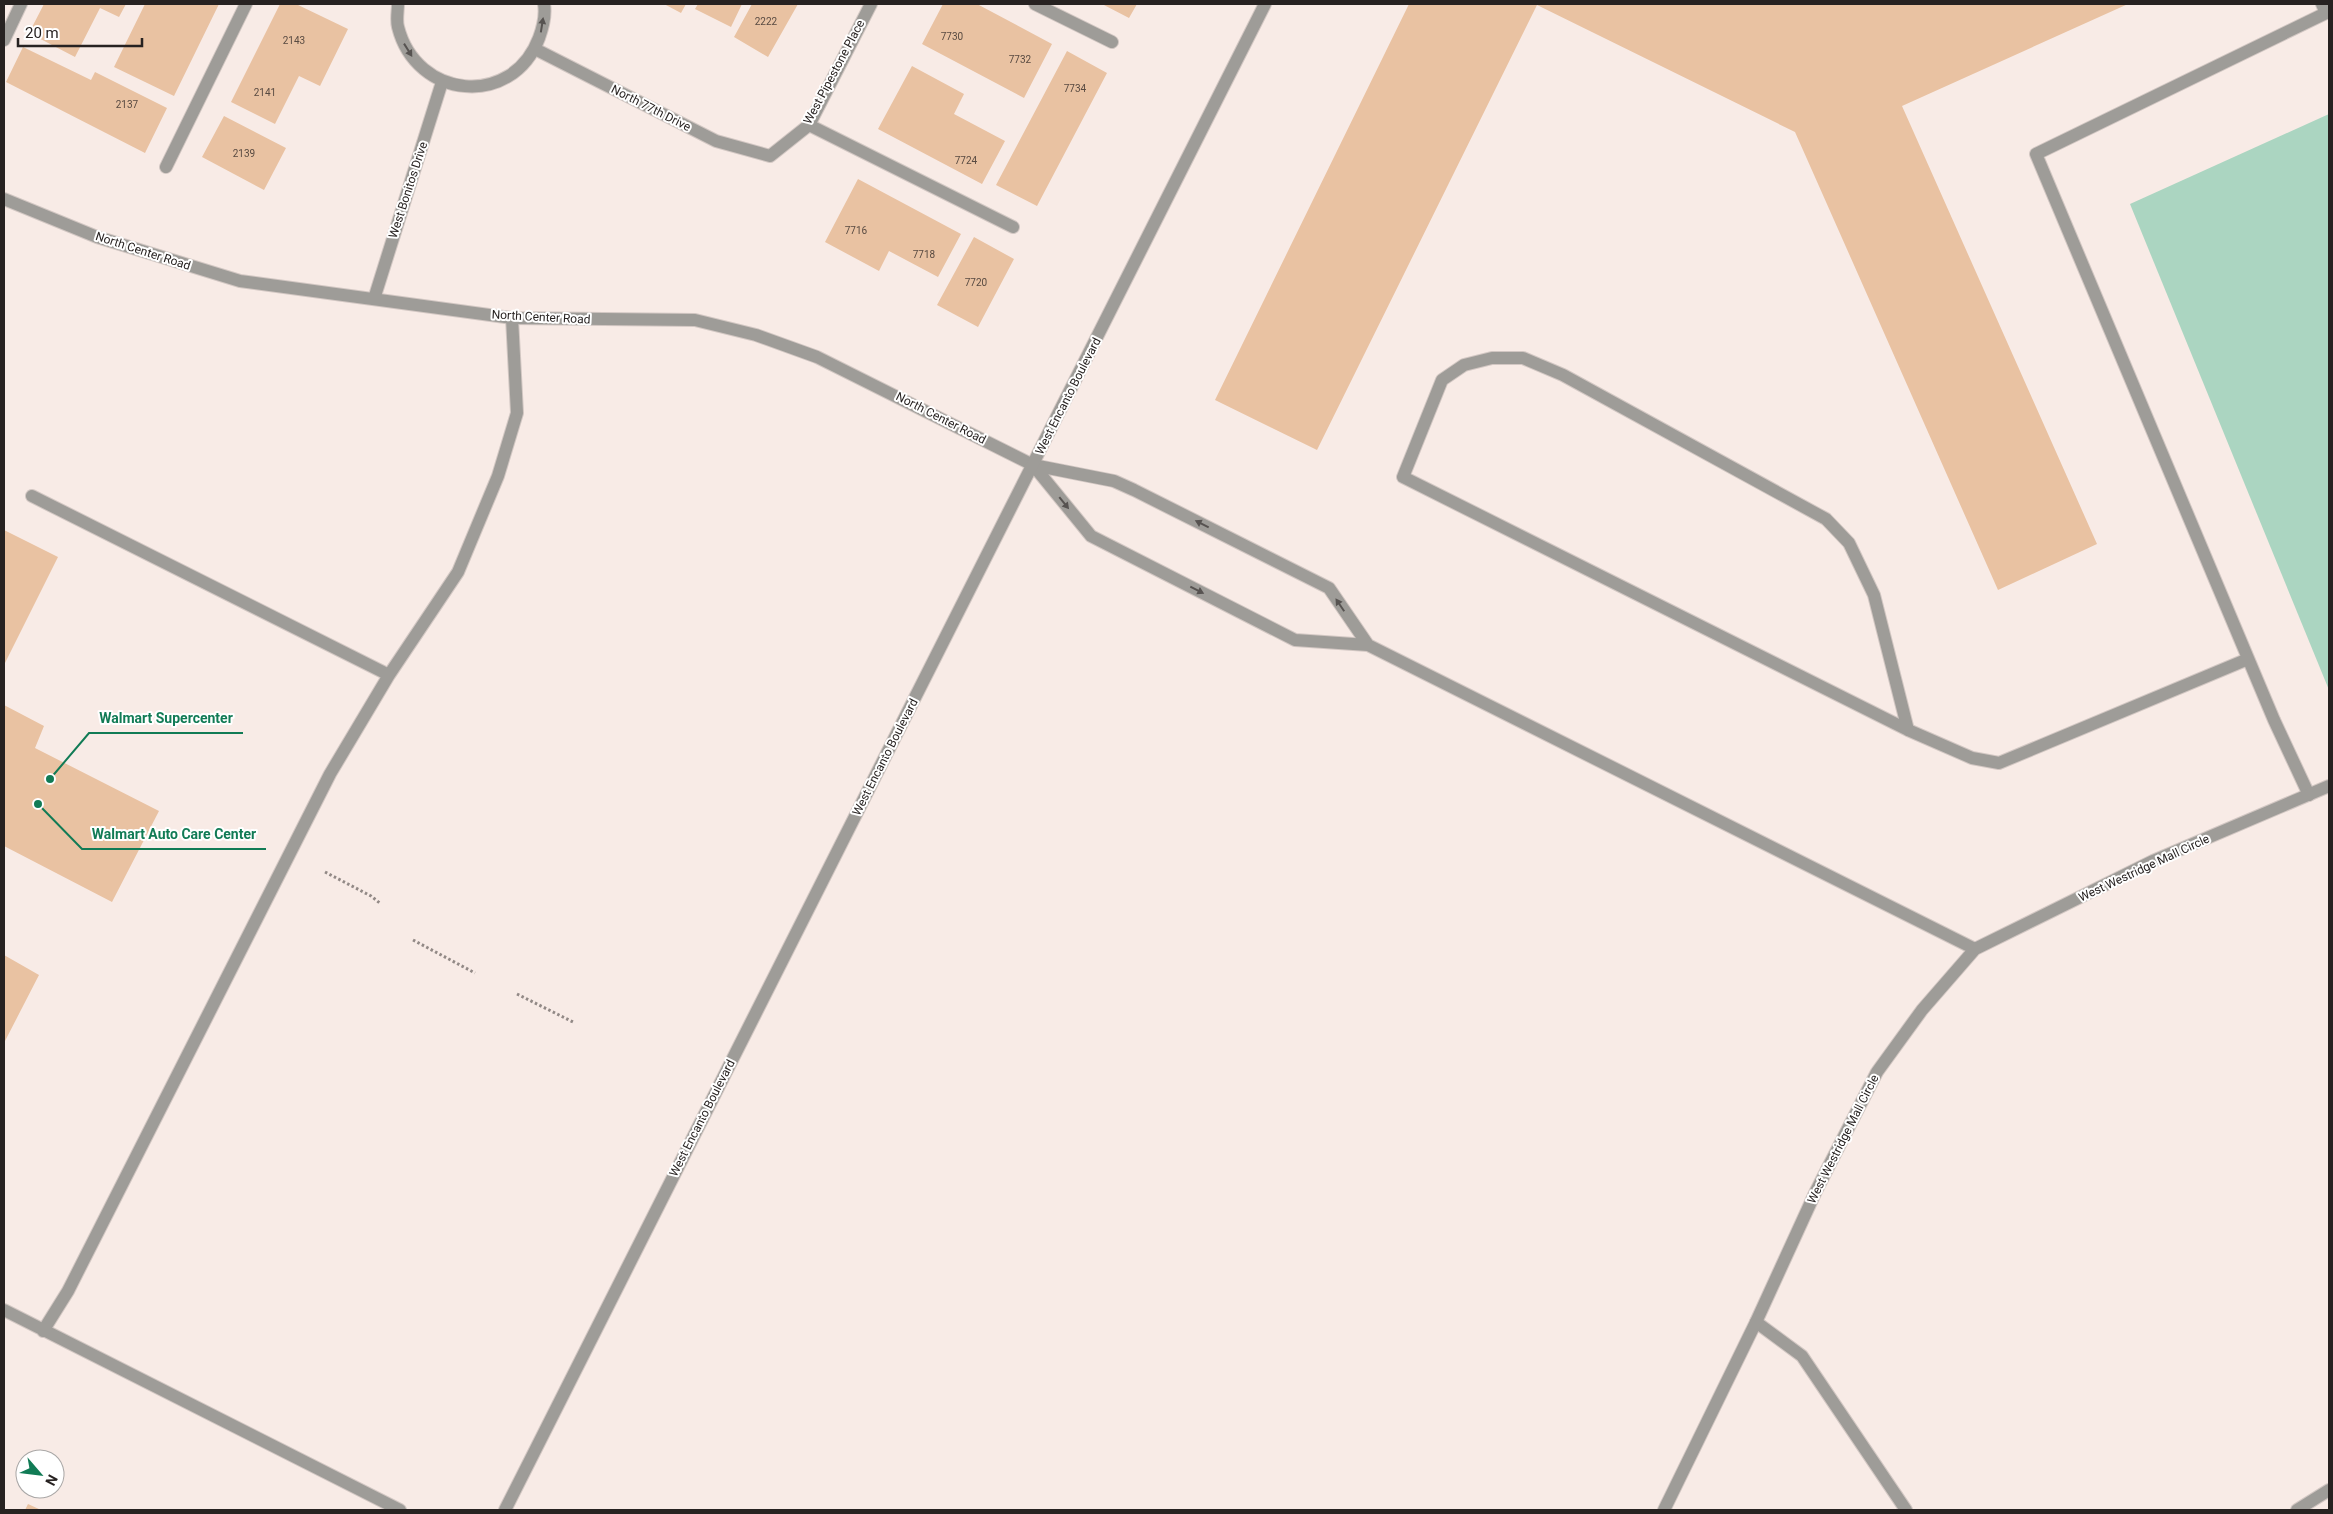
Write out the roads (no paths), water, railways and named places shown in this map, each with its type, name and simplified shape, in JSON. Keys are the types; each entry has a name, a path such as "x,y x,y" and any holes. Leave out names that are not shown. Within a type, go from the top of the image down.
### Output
{"street":[{"path":"4,40 21,4"},
{"path":"166,167 246,4"},
{"path":"398,4 397,25 406,48 421,68 442,82 470,86 484,86 504,79 522,66 535,49 543,28 544,4"},
{"name":"West Pipestone Place","path":"770,156 809,125 871,4"},
{"path":"1035,4 1112,42"},
{"name":"West Encanto Boulevard","path":"505,1510 1265,4"},
{"path":"2309,794 2248,659 2036,154 2326,13 2322,4"},
{"name":"North 77th Drive","path":"535,49 716,140 770,156"},
{"name":"West Bonitos Drive","path":"374,299 442,82"},
{"path":"809,125 1013,227"},
{"name":"North Center Road","path":"4,198 97,237 240,281 512,318 695,320 756,335 817,357 1033,465"},
{"path":"43,1331 68,1291 330,774 389,675 458,572 498,476 517,413 512,318"},
{"path":"1908,730 1874,595 1849,542 1826,519 1563,375 1523,358 1492,358 1464,365 1442,380 1403,477 1908,730 1972,758 1999,763 2248,659"},
{"path":"1033,465 1114,481 1329,588 1368,645"},
{"path":"1033,465 1091,536 1295,640 1368,645 1975,949"},
{"path":"32,496 389,675"},
{"name":"West Westridge Mall Circle","path":"1664,1510 1756,1322 1816,1190 1877,1072 1922,1010 1975,949 2154,861 2329,786"},
{"path":"4,1310 400,1510"},
{"path":"1756,1322 1802,1356 1906,1510"},
{"path":"2296,1510 2329,1490"}],"place":[{"name":"Walmart Supercenter","path":"50,779"},
{"name":"Walmart Auto Care Center","path":"38,804"}]}
